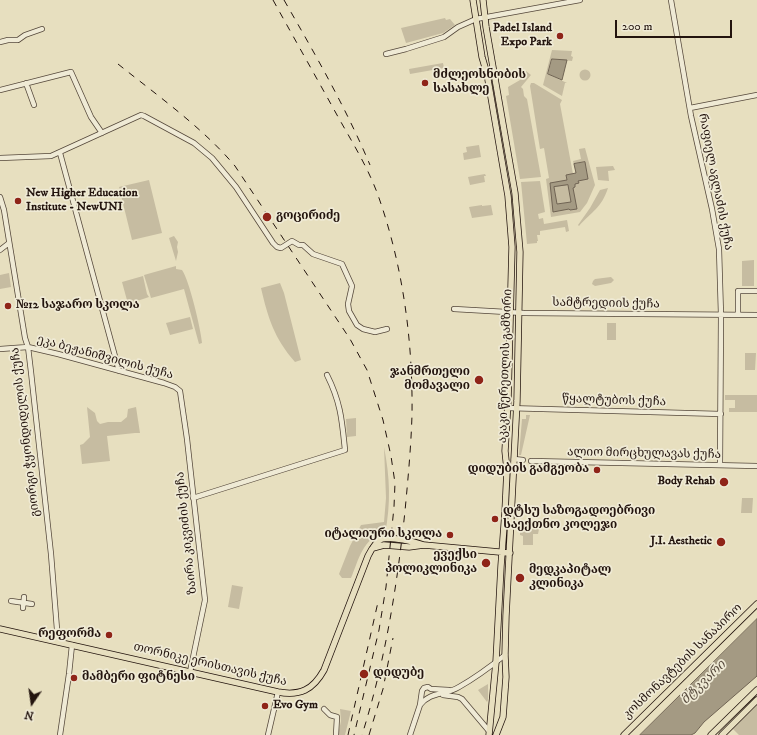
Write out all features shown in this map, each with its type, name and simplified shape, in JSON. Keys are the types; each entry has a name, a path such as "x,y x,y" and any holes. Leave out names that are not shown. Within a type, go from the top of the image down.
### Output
{"main road":[{"name":"აკაკი წერეთლის გამზირი","path":"473,0 508,196 512,247 505,451 507,470 496,662 490,734"},
{"name":"აკაკი წერეთლის გამზირი","path":"483,0 515,193 520,252 520,313 505,655 506,674 503,712 500,726 496,735"},
{"name":"თორნიკე ერისთავის ქუჩა","path":"0,629 292,694 302,692 315,682 322,674 368,556 378,542 386,538 410,541 424,545 510,553"},
{"name":"კოსმონავტების სანაპირო","path":"624,735 757,604"},
{"path":"711,735 757,690"},
{"path":"722,735 757,700"}],"street":[{"path":"386,54 444,37 458,27 476,19 580,0"},
{"name":"რაფიელ აგლაძის ქუჩა","path":"671,0 690,108 712,209 718,245 721,315 720,465"},
{"path":"0,42 18,40 25,35 42,29"},
{"path":"0,90 71,72 91,117 102,133"},
{"path":"26,83 34,105"},
{"path":"690,108 757,95"},
{"path":"0,158 51,156 141,116 169,129 194,144 212,158 236,187 277,247 281,248 292,241 299,245 303,245 313,254 342,264 352,286 348,304 349,311 357,325 375,332 386,329"},
{"path":"60,153 119,371"},
{"path":"0,162 8,158"},
{"name":"გიორგი ჭყონდიდელის ქუჩა","path":"0,197 4,210 24,338 28,347 58,642"},
{"path":"0,250 9,243"},
{"path":"738,315 738,291 757,291"},
{"name":"სამტრედიის ქუჩა","path":"454,309 510,313 757,315"},
{"name":"ეკა ბეჟანიშვილის ქუჩა","path":"0,349 28,347 58,354 175,387 180,391"},
{"path":"193,498 344,450 341,415 335,392 327,375"},
{"name":"ზაირა კიკვიძის ქუჩა","path":"180,391 205,600 190,672"},
{"name":"წყალტუბოს ქუჩა","path":"507,408 721,414"},
{"path":"514,460 523,460"},
{"name":"ალიო მირცხულავას ქუჩა","path":"531,461 757,466"},
{"path":"11,601 32,604"},
{"path":"60,735 72,645"},
{"path":"454,689 431,689 428,687 424,688 422,692 427,695 439,694 454,689 505,655"},
{"path":"410,735 420,705 427,695 432,692 431,689"},
{"path":"268,735 278,692"},
{"path":"439,694 462,699 487,727 490,734"},
{"path":"324,709 330,715 337,717 336,735"}],"shaded area":[{"path":"445,18 446,20 450,19 455,25 443,33 406,43 401,28"},
{"path":"552,50 572,51 572,61 552,59 548,74 567,83 565,83 562,96 543,85"},
{"path":"443,63 444,68 410,74 409,69"},
{"path":"585,69 589,71 591,75 589,79 585,81 581,79 579,75 581,71"},
{"path":"526,71 531,75 521,87 523,89 524,96 527,99 541,177 520,179 506,96 509,95 508,87 520,80"},
{"path":"531,83 534,83 562,100 560,104 573,174 576,173 573,161 581,159 579,149 585,148 595,185 587,203 580,212 551,217 546,179 549,178 544,148 540,149 530,86"},
{"path":"479,145 481,157 464,160 463,153 467,152 466,147"},
{"path":"613,166 615,170 608,171 609,181 598,180 596,167"},
{"path":"485,174 485,182 470,185 468,177"},
{"path":"149,180 162,233 132,240 119,187"},
{"path":"540,181 545,212 538,214 539,219 543,218 544,224 567,220 569,231 566,232 565,227 540,231 540,235 537,235 537,243 527,244 521,182"},
{"path":"608,188 602,201 596,209 579,226 578,225 600,190"},
{"path":"491,205 493,215 472,218 469,207"},
{"path":"174,236 178,242 176,261 169,238"},
{"path":"754,260 754,286 742,286 742,261"},
{"path":"176,266 176,269 182,270 185,275 191,294 201,336 202,343 199,344 184,289 151,298 144,275"},
{"path":"9,273 11,287 0,289 0,275"},
{"path":"143,276 149,297 128,304 122,282"},
{"path":"611,277 614,280 611,283 595,286 592,284 595,279"},
{"path":"280,283 284,293 301,360 295,362 277,336 266,309 261,288"},
{"path":"190,317 193,329 170,335 166,323"},
{"path":"607,323 616,323 616,340 607,340"},
{"path":"745,353 756,353 755,370 745,370"},
{"path":"725,395 757,395 757,412 729,412 729,408 735,408 735,400 725,400"},
{"path":"87,407 95,413 97,421 100,424 108,422 121,422 127,417 128,409 136,407 140,433 107,436 110,461 82,464 80,445 90,437"},
{"path":"526,415 530,415 521,455 519,455 522,419 526,419"},
{"path":"356,418 356,436 347,437 346,419"},
{"path":"384,447 388,469 389,490 385,534 371,539 362,551 351,578 342,578 339,574 350,546 361,525 384,522 386,498"},
{"path":"742,498 753,498 752,513 741,513"},
{"path":"520,528 539,529 538,534 533,534 533,545 523,545 523,536 520,535"},
{"path":"232,585 243,587 239,609 228,607"},
{"path":"488,684 488,700 487,702 478,690"},
{"path":"757,705 757,735 739,735 733,729"},
{"path":"340,709 351,711 345,735 338,735 341,721"}],"water":[{"path":"552,59 567,60 562,80 548,74"},
{"path":"585,162 588,179 578,181 579,183 575,184 575,187 573,188 577,209 553,212 550,183 567,180 566,175 576,173 574,164","holes":["568,185 571,202 557,204 554,187"]},
{"name":"მტკვარი","path":"757,619 757,676 704,722 695,733 691,735 640,735"}],"railway":[{"path":"273,0 360,156 375,187 394,251 405,305 411,360 412,387 411,439 405,511 394,596 384,652 362,735"},
{"path":"284,0 319,61 370,165"},
{"path":"118,64 194,125 235,166 350,339 367,370 383,420 395,483 386,587 379,630 354,735"},
{"path":"348,735 378,602"},
{"path":"369,735 383,689 393,638"}],"place":[{"name":"Padel Island Expo Park","path":"560,36"},
{"name":"მძლეოსნობის სასახლე","path":"425,83"},
{"name":"New Higher Education Institute - NewUNI","path":"18,201"},
{"name":"გოცირიძე","path":"267,217"},
{"name":"№12 საჯარო სკოლა","path":"8,306"},
{"name":"ჯანმრთელი მომავალი","path":"479,380"},
{"name":"დიდუბის გამგეობა","path":"597,470"},
{"name":"Body Rehab","path":"724,482"},
{"name":"დტსუ საზოგადოებრივი საექთნო კოლეჯი","path":"495,519"},
{"name":"იტალიური სკოლა","path":"450,535"},
{"name":"J.I. Aesthetic","path":"721,542"},
{"name":"ევექსი პოლიკლინიკა","path":"486,563"},
{"name":"მედკაპიტალ კლინიკა","path":"520,578"},
{"name":"რეფორმა","path":"109,635"},
{"name":"დიდუბე","path":"364,674"},
{"name":"მამბერი ფიტნესი","path":"74,678"},
{"name":"Evo Gym","path":"265,706"}]}
